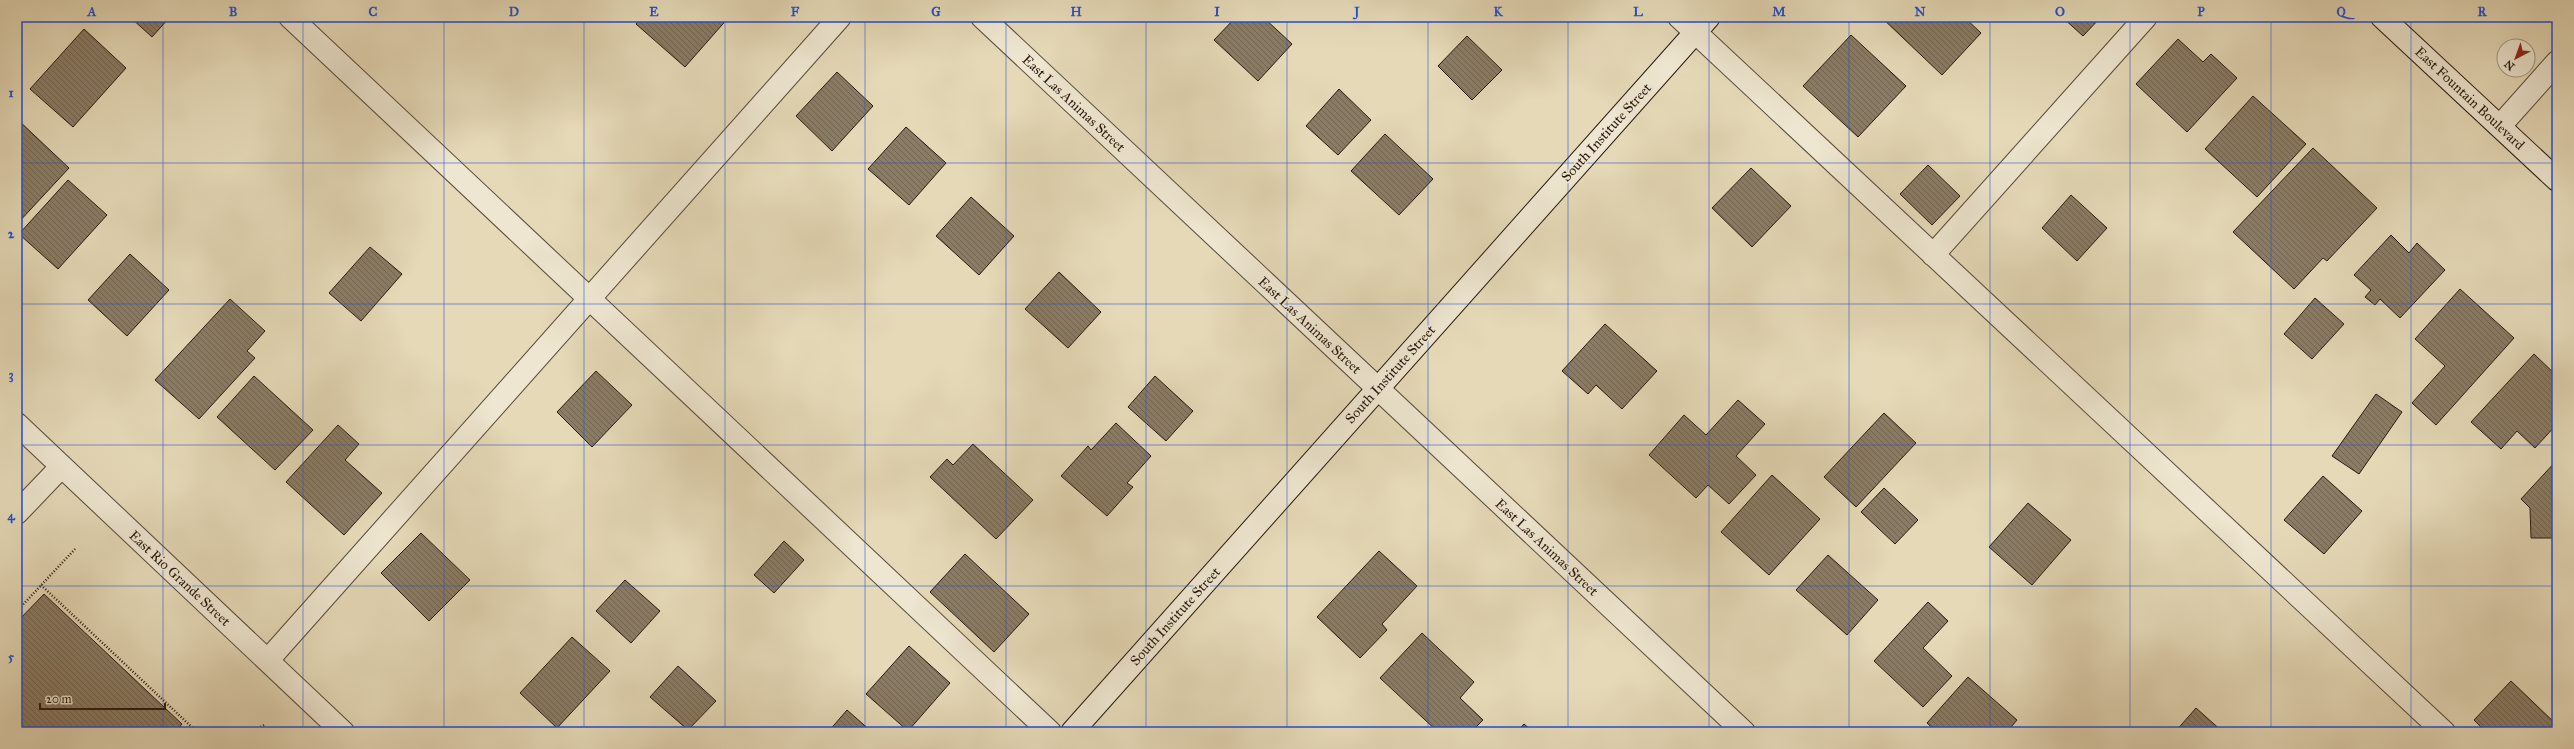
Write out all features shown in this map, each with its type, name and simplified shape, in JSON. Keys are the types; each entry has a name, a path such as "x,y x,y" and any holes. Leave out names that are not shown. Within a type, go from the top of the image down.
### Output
{"street":[{"path":"290,17 1050,732"},
{"path":"268,660 589,297 840,17"},
{"name":"East Las Animas Street","path":"982,17 1744,732"},
{"path":"1679,17 1702,25 1933,255 2444,732"},
{"path":"1933,255 2146,17"},
{"name":"East Fountain Boulevard","path":"2382,17 2557,180"},
{"name":"South Institute Street","path":"1072,732 1702,25"},
{"path":"2500,126 2557,62"},
{"name":"East Rio Grande Street","path":"17,424 343,732"},
{"path":"17,513 61,467"}],"path":[{"path":"17,611 76,549"},
{"path":"41,585 197,732"},
{"path":"253,732 264,725"}],"building":[{"path":"130,17 170,17 152,37"},
{"path":"642,17 729,17 685,67 636,24"},
{"path":"1236,17 1263,17 1292,44 1258,81 1214,40"},
{"path":"1881,17 1964,17 1981,33 1942,75"},
{"path":"2062,17 2101,17 2083,36"},
{"path":"84,29 126,68 73,127 30,89"},
{"path":"1851,35 1906,86 1858,137 1803,86"},
{"path":"1467,36 1502,70 1472,100 1438,66"},
{"path":"2178,39 2203,62 2211,54 2237,78 2187,132 2136,84"},
{"path":"837,72 873,106 832,151 796,116"},
{"path":"1339,89 1371,120 1338,155 1306,126"},
{"path":"2253,96 2306,144 2257,197 2205,149"},
{"path":"17,119 69,168 17,224"},
{"path":"906,127 946,163 909,205 868,169"},
{"path":"1385,134 1433,179 1399,215 1351,171"},
{"path":"2313,148 2377,208 2327,261 2323,258 2294,289 2233,232"},
{"path":"1928,165 1960,196 1932,225 1900,194"},
{"path":"1751,168 1791,206 1752,247 1712,208"},
{"path":"68,180 107,215 58,269 19,234"},
{"path":"2071,195 2107,228 2077,261 2042,228"},
{"path":"971,197 1014,236 979,275 936,236"},
{"path":"2391,235 2409,253 2417,243 2445,270 2400,318 2380,299 2375,305 2365,297 2371,290 2354,275"},
{"path":"370,247 402,274 361,321 329,293"},
{"path":"130,254 169,290 127,336 88,300"},
{"path":"1059,272 1101,312 1068,348 1025,309"},
{"path":"2460,289 2514,338 2436,425 2412,403 2445,366 2415,339"},
{"path":"2315,298 2344,324 2312,359 2284,334"},
{"path":"230,299 265,331 247,351 255,358 199,419 155,380"},
{"path":"1605,324 1657,371 1622,409 1596,385 1588,394 1562,371"},
{"path":"2534,354 2557,376 2557,424 2535,448 2517,431 2501,449 2471,422"},
{"path":"596,371 632,405 592,447 557,412"},
{"path":"254,376 313,430 275,470 217,417"},
{"path":"1155,376 1193,411 1166,441 1128,407"},
{"path":"2376,394 2402,412 2359,474 2332,456"},
{"path":"1738,400 1765,424 1736,456 1756,475 1729,504 1708,485 1696,498 1649,455 1684,415 1706,435"},
{"path":"1884,413 1916,443 1856,507 1824,477"},
{"path":"1116,423 1151,456 1127,483 1133,487 1107,516 1061,476 1088,446 1091,450"},
{"path":"338,425 359,444 345,460 382,493 344,535 286,482"},
{"path":"973,444 1033,500 996,539 930,477 947,459 953,465"},
{"path":"2557,460 2557,538 2531,538 2530,508 2521,499"},
{"path":"1772,475 1820,519 1769,575 1721,532"},
{"path":"2323,476 2362,511 2324,554 2284,520"},
{"path":"1884,488 1918,520 1895,544 1861,512"},
{"path":"2028,503 2071,540 2032,585 1989,547"},
{"path":"421,533 470,580 429,621 381,573"},
{"path":"784,541 804,560 774,593 754,575"},
{"path":"1379,551 1417,586 1382,624 1387,630 1360,658 1317,617"},
{"path":"965,554 1029,614 994,652 930,592"},
{"path":"1828,555 1878,600 1847,635 1796,590"},
{"path":"625,580 660,611 631,643 596,611"},
{"path":"44,594 182,724 175,732 17,732 17,622"},
{"path":"1928,602 1948,621 1923,648 1952,676 1923,707 1874,661"},
{"path":"1422,633 1474,682 1460,698 1483,720 1471,732 1438,732 1380,678"},
{"path":"572,637 610,671 557,728 520,693"},
{"path":"909,646 950,683 908,731 866,694"},
{"path":"678,666 716,701 688,730 650,697"},
{"path":"1968,677 2017,720 2007,732 1937,732 1927,723"},
{"path":"2511,681 2557,725 2557,732 2486,732 2474,720"},
{"path":"2196,708 2223,732 2175,732"},
{"path":"847,710 872,732 828,732"},
{"path":"1524,724 1533,732 1516,732"}]}
